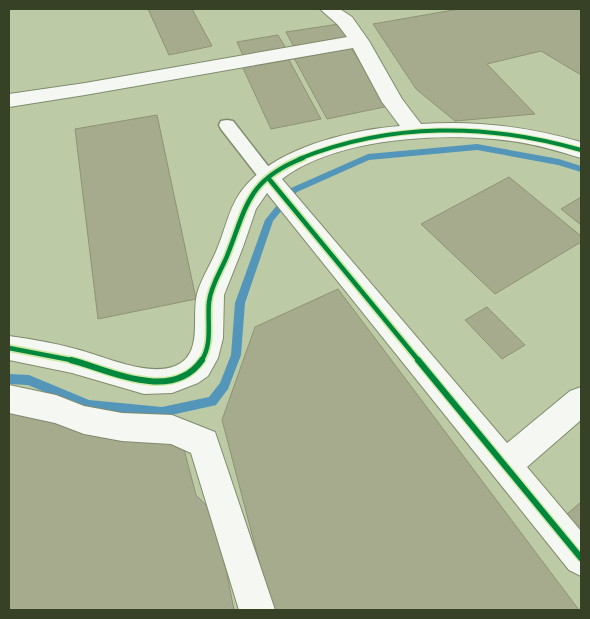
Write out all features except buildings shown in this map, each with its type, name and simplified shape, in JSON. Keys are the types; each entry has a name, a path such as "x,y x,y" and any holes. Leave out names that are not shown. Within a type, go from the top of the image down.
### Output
{"street":[{"path":"329,9 345,21 359,41 393,102 415,131"},
{"path":"9,100 85,89 359,41"},
{"path":"282,194 288,164 314,153 357,141 415,131 448,130 525,135 581,150"},
{"path":"9,348 42,353 144,381 166,381 190,373 202,364 208,349 210,295 248,199 282,194"},
{"path":"282,194 581,558"},
{"path":"9,400 56,409 84,420 113,425 172,430 204,443 257,610"},
{"path":"505,465 581,401"}],"lane":[{"path":"226,125 282,194"}],"waterway":[{"path":"9,379 29,380 88,405 162,412 212,401 224,386 236,355 240,303 269,220 294,190 368,157 477,147 559,162 581,169"}],"cycle path":[{"path":"9,348 72,360 144,381 167,381 188,374 198,367 204,358 207,349 210,295 231,247 246,203 258,188 279,170 290,163 322,150 358,140 396,133 434,130 473,130 511,134 548,140 581,150"},
{"path":"269,179 581,558"}]}
